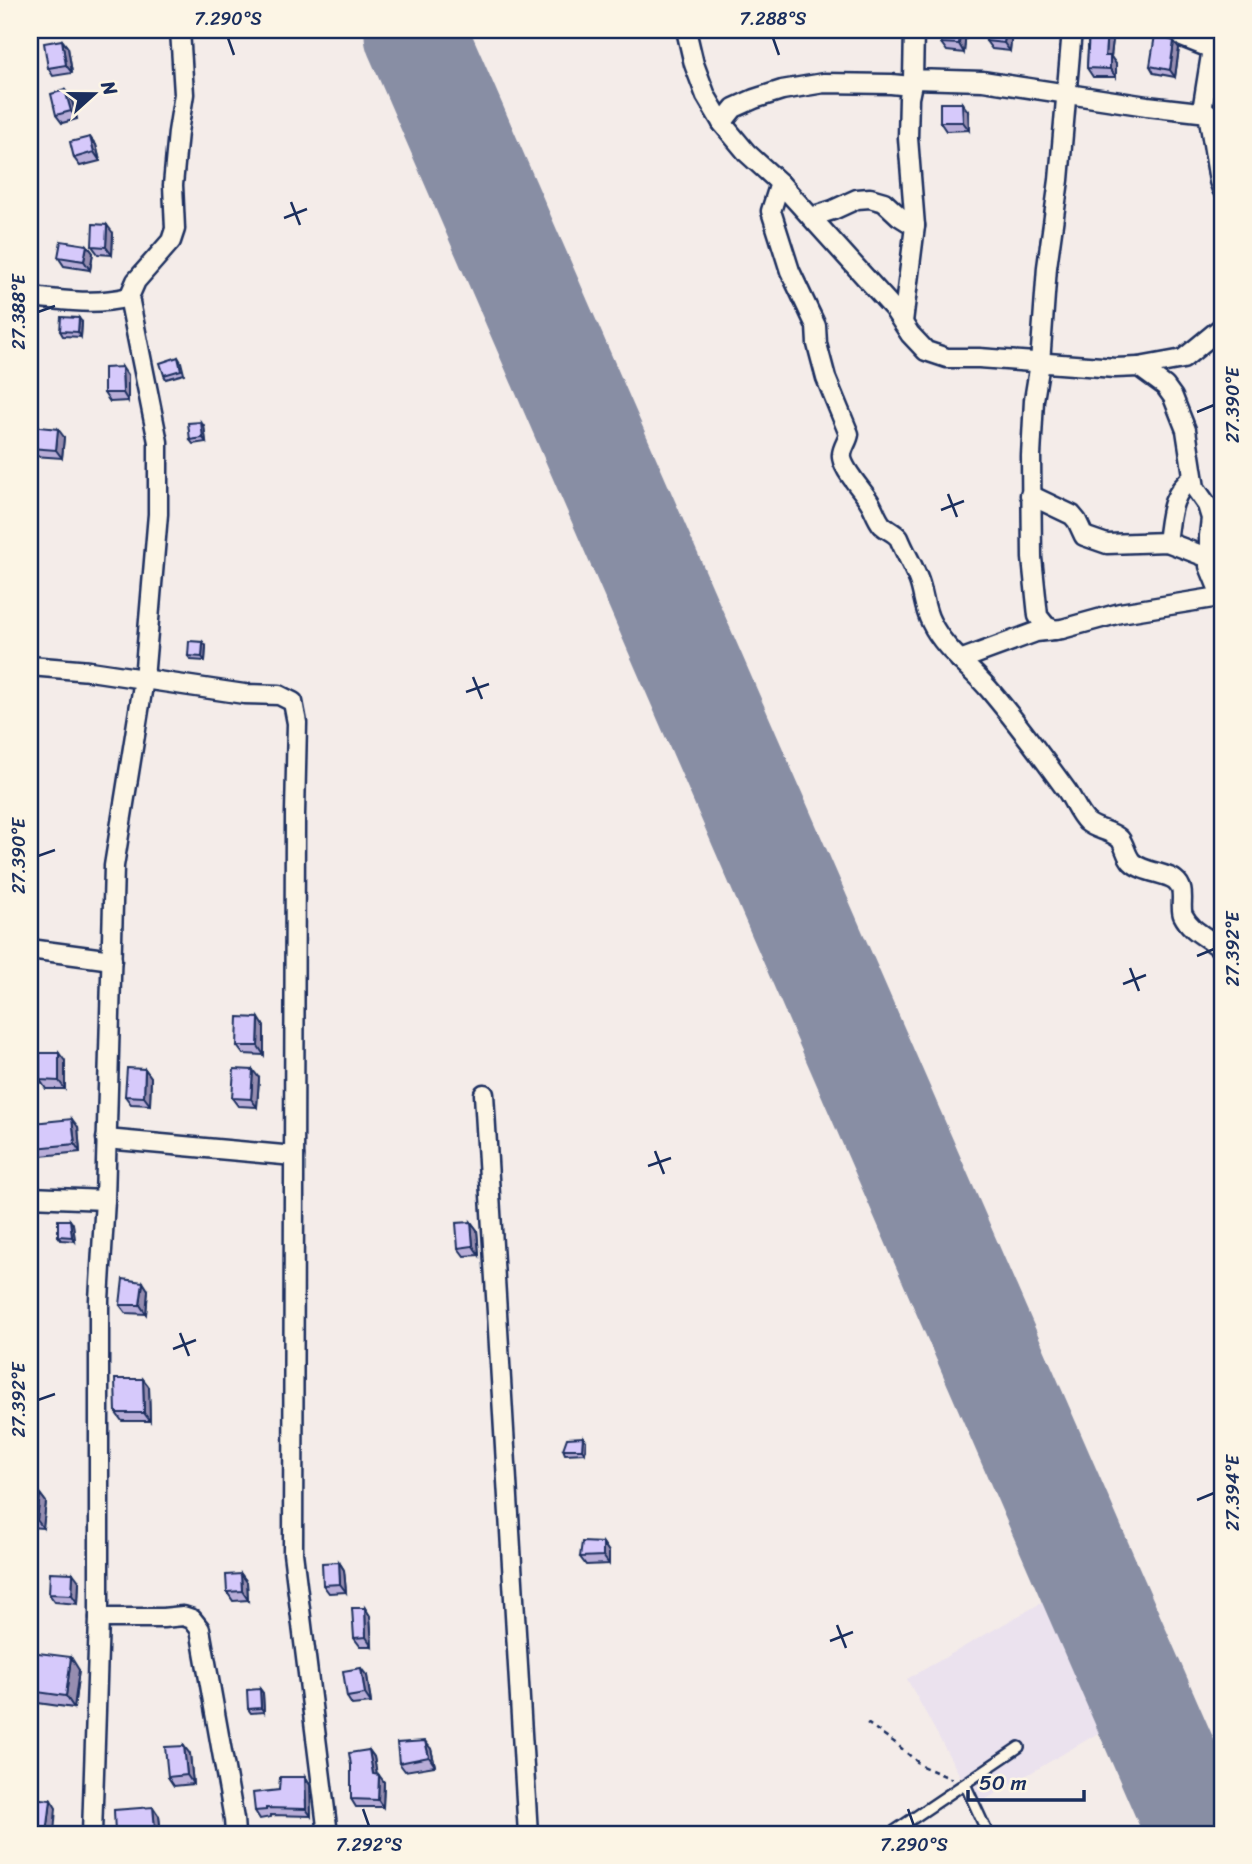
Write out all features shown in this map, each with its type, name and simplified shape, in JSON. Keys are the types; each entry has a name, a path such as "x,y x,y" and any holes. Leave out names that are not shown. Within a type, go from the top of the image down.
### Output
{"street":[{"path":"92,1834 99,1618 99,1300 105,1200 114,866 144,679 158,514 158,442 129,297 136,281 172,241 176,229 173,185 184,94 180,30"},
{"path":"686,30 694,64 706,96 722,123 893,308 909,334 926,351 947,358 1115,369 1183,359 1222,327"},
{"path":"902,322 915,226 908,138 914,30"},
{"path":"1037,624 1030,495 1034,400 1040,363 1046,267 1059,180 1072,30"},
{"path":"1164,30 1217,52"},
{"path":"1202,111 1217,52 1215,30"},
{"path":"722,123 734,108 754,99 782,90 824,83 983,81 1208,113 1222,190"},
{"path":"780,183 771,211 790,271 816,326 825,378 849,434 842,454 843,460 882,525 899,538 918,578 931,623 946,646 992,692 1088,822 1115,834 1130,861 1149,872 1175,880 1180,887 1182,912 1191,927 1222,950"},
{"path":"811,217 857,199 870,198 884,202 915,226"},
{"path":"30,297 84,303 129,297"},
{"path":"960,660 1037,624 1055,630 1120,613 1213,598 1221,594 1209,566 1211,518 1216,509 1207,505 1195,488 1186,430 1173,397 1165,386 1139,367"},
{"path":"1167,542 1172,503 1181,486 1193,477"},
{"path":"1030,495 1072,515 1084,536 1107,544 1167,542 1209,558"},
{"path":"30,666 90,671 244,694 279,695 293,702 297,723 293,1553 328,1834"},
{"path":"30,949 112,960"},
{"path":"484,1094 528,1834"},
{"path":"106,1139 294,1156"},
{"path":"30,1198 105,1200"},
{"path":"99,1618 183,1616 192,1619 200,1629 235,1834"}],"lane":[{"path":"890,1834 1019,1748"},
{"path":"965,1784 988,1834"}],"path":[{"path":"867,1723 922,1766 965,1784"}],"shaded area":[{"path":"1064,1590 1122,1719 976,1805 907,1679"}],"building":[{"path":"942,30 960,30 959,44 941,43"},
{"path":"988,30 1006,30 1004,43 986,41"},
{"path":"1089,30 1107,30 1105,56 1110,56 1110,69 1087,68"},
{"path":"1155,35 1174,41 1170,70 1150,66"},
{"path":"62,40 66,65 48,68 44,43"},
{"path":"65,90 71,111 56,115 51,94"},
{"path":"940,103 962,103 963,122 940,122"},
{"path":"90,137 94,152 74,158 70,142"},
{"path":"93,224 107,225 106,247 92,246"},
{"path":"61,241 87,245 84,261 58,257"},
{"path":"61,317 79,318 78,332 60,331"},
{"path":"178,357 181,370 164,375 160,363"},
{"path":"122,367 123,393 104,393 104,368"},
{"path":"201,422 203,438 190,440 188,423"},
{"path":"30,426 58,429 56,450 30,448"},
{"path":"189,641 203,642 202,657 188,656"},
{"path":"238,1017 259,1018 258,1046 237,1046"},
{"path":"40,1053 59,1053 59,1081 40,1080"},
{"path":"127,1068 145,1069 144,1097 125,1096"},
{"path":"234,1069 253,1070 251,1099 232,1098"},
{"path":"72,1119 75,1144 35,1148 33,1123"},
{"path":"58,1220 70,1220 72,1237 58,1236"},
{"path":"471,1222 473,1246 458,1248 456,1223"},
{"path":"123,1279 143,1282 140,1305 120,1305"},
{"path":"115,1379 143,1379 144,1413 116,1413"},
{"path":"583,1437 582,1449 563,1449 567,1438"},
{"path":"30,1493 40,1494 37,1520 30,1519"},
{"path":"582,1542 603,1543 603,1556 580,1557"},
{"path":"339,1562 340,1584 323,1585 322,1563"},
{"path":"50,1572 73,1573 72,1595 49,1594"},
{"path":"241,1574 242,1591 227,1592 226,1575"},
{"path":"352,1608 365,1608 366,1637 354,1638"},
{"path":"30,1652 71,1657 66,1696 30,1691"},
{"path":"361,1668 365,1694 347,1697 343,1671"},
{"path":"260,1689 261,1708 248,1709 247,1690"},
{"path":"425,1741 429,1757 399,1763 397,1743"},
{"path":"184,1746 187,1775 168,1777 165,1747"},
{"path":"369,1750 373,1774 379,1775 378,1800 351,1799 349,1753"},
{"path":"280,1777 305,1777 306,1809 266,1808 255,1811 253,1793 279,1790"},
{"path":"30,1798 51,1800 47,1834 30,1834"},
{"path":"153,1807 155,1829 136,1831 136,1834 115,1834 114,1810"}],"runway":[{"path":"416,35 1199,1834"}]}
